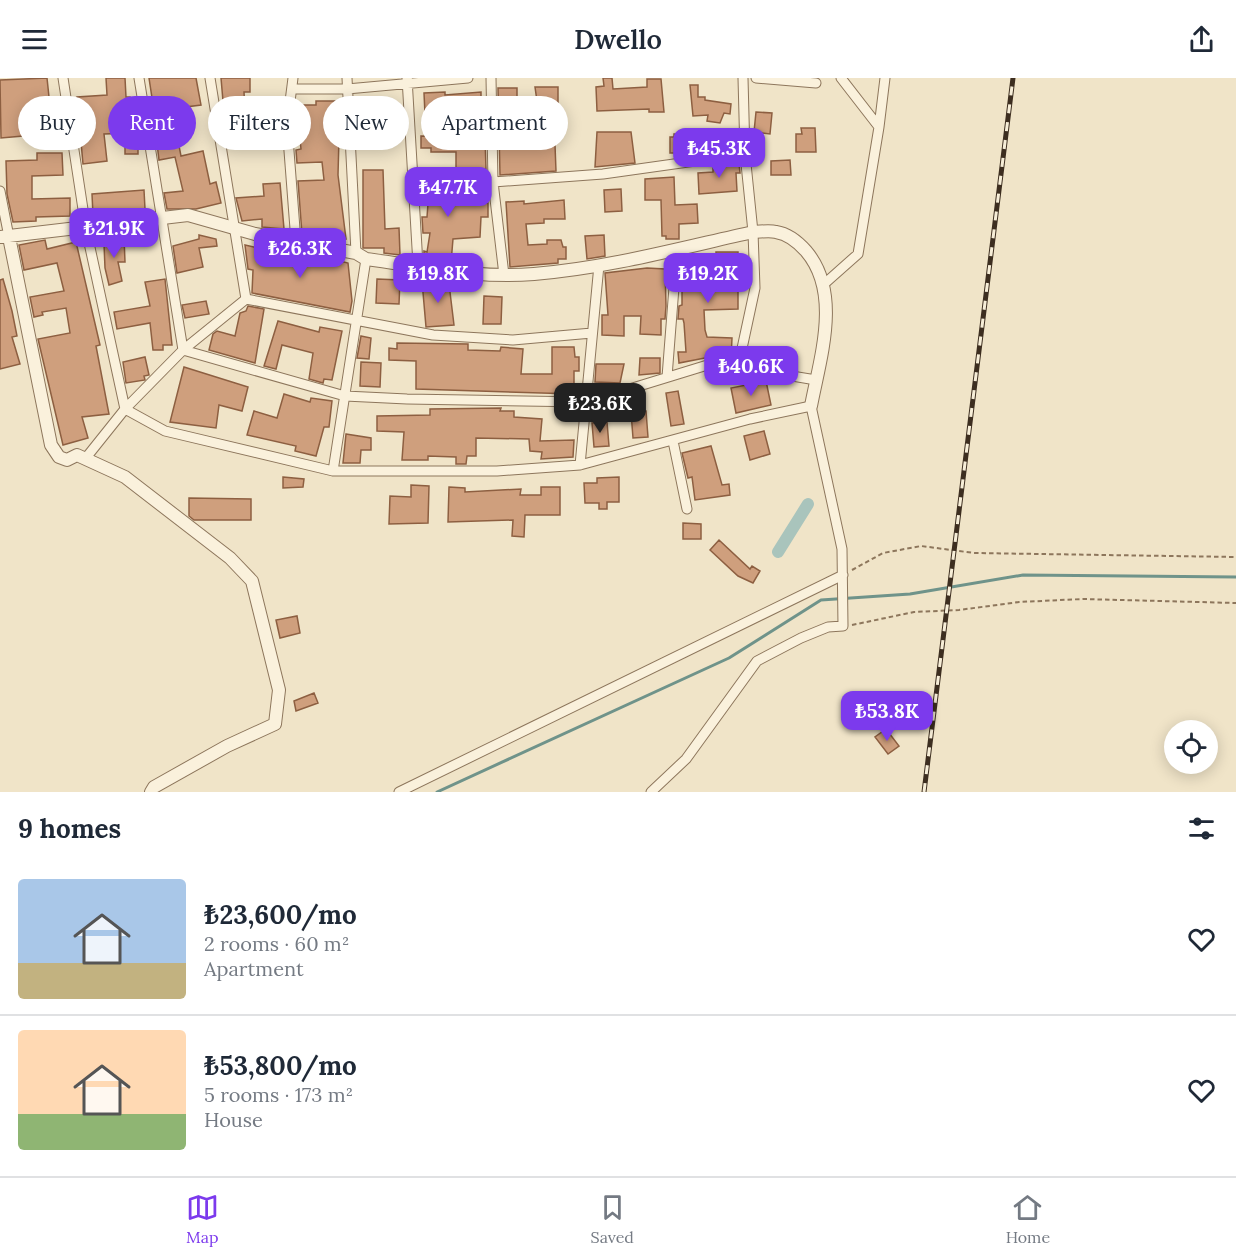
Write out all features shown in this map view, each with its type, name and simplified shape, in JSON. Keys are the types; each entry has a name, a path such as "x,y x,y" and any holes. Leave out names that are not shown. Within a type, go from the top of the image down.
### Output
{"street":[{"path":"63,78 86,229 125,410"},
{"path":"139,78 183,350"},
{"path":"210,78 246,299"},
{"path":"293,78 287,125 296,242"},
{"path":"333,471 358,320 361,256 347,78"},
{"path":"293,89 347,88 407,81 468,78"},
{"path":"491,78 493,182 504,275"},
{"path":"738,367 755,288 753,232 745,154 743,78"},
{"path":"756,78 816,83"},
{"path":"841,78 879,127"},
{"path":"823,285 858,254 885,78"},
{"path":"407,81 418,265"},
{"path":"493,182 603,174 745,154"},
{"path":"0,191 4,237 51,445 59,457 67,460 77,455 124,477 230,558 252,581 279,690 275,724 227,746 154,787 151,792"},
{"path":"4,237 188,215 255,234 361,256 504,275 533,274 599,265 753,232 777,232 797,240 812,258 823,285 826,300 825,326 810,406 842,549 845,591 843,626 828,627 757,661 686,759 651,792"},
{"path":"668,376 677,249"},
{"path":"580,465 599,265"},
{"path":"85,459 125,410 183,350 246,299 433,335 501,339 592,333"},
{"path":"183,350 345,396 504,402 587,402 714,363 816,380"},
{"path":"125,410 165,431 333,471 497,471 580,465 750,419 810,406"},
{"path":"673,441 687,509"},
{"path":"399,792 843,575"}],"path":[{"path":"843,575 883,553 921,546 974,553 1236,557"},
{"path":"843,626 914,612 959,610 1019,602 1083,599 1236,603"}],"building":[{"path":"47,78 49,96 18,96 18,136 1,138 0,80"},
{"path":"106,78 125,78 126,96 108,96 108,134 104,134 107,161 83,164 82,150 96,150 96,96 92,96 107,95"},
{"path":"149,78 196,78 201,105 196,106 196,96 152,96"},
{"path":"221,78 250,78 250,92 244,92 244,96 223,96"},
{"path":"603,78 612,78 613,89 647,87 647,79 661,79 664,112 649,112 649,109 597,111 596,87 604,86"},
{"path":"690,85 698,85 698,97 731,104 730,114 724,113 720,123 707,121 708,115 693,116"},
{"path":"535,87 558,87 558,96 536,96"},
{"path":"498,88 517,88 517,96 498,96"},
{"path":"445,92 445,95 481,92 481,96 424,96 424,93"},
{"path":"316,101 323,101 323,150 339,150 338,175 346,239 333,240 302,234 298,181 324,180 322,162 297,163 296,150 311,150 311,105 316,105"},
{"path":"756,112 772,113 770,134 754,132"},
{"path":"801,128 815,128 816,152 796,152 796,134 802,134"},
{"path":"597,132 631,132 635,163 595,167"},
{"path":"674,134 685,134 685,153 670,153 670,137 674,137"},
{"path":"125,150 138,150 138,154 125,154"},
{"path":"158,150 180,150 181,156 203,151 210,184 216,182 221,203 196,209 167,209 164,193 183,191 175,157 159,160"},
{"path":"431,150 485,150 486,169 456,171 456,152 431,152"},
{"path":"499,150 555,150 556,171 500,175"},
{"path":"37,153 62,153 63,175 32,176 32,199 70,198 70,216 36,217 36,221 13,222 7,194 6,161 37,160"},
{"path":"790,160 791,175 771,175 771,161"},
{"path":"739,164 740,173 736,173 737,191 699,194 698,173 713,172 713,165"},
{"path":"363,170 383,170 385,229 399,228 400,255 384,253 384,248 363,248"},
{"path":"449,175 449,193 457,193 457,202 488,203 488,217 481,217 480,237 453,239 451,263 424,259 430,233 423,233 422,217 427,217 429,190 420,190 421,176"},
{"path":"674,177 675,205 697,204 698,223 679,224 679,239 666,239 666,236 662,236 661,200 645,200 645,179"},
{"path":"280,183 284,229 262,227 262,219 242,221 236,198 264,196 263,184"},
{"path":"621,189 622,211 605,212 604,190"},
{"path":"144,190 145,209 93,215 92,194"},
{"path":"564,200 565,219 544,219 544,223 526,224 528,245 547,244 547,240 561,240 563,247 566,247 566,259 558,259 558,263 510,267 506,202 524,201 524,204"},
{"path":"199,235 216,239 217,246 199,248 203,267 177,273 173,246 199,239"},
{"path":"604,235 605,256 587,259 585,236"},
{"path":"113,237 124,237 125,262 118,262 122,281 109,285 105,268 104,244 113,244"},
{"path":"45,240 47,249 76,242 100,345 96,346 109,414 82,417 88,438 63,445 38,339 70,333 66,308 42,312 43,315 34,317 30,297 64,291 57,263 24,270 19,245"},
{"path":"245,245 331,264 332,259 348,263 352,301 350,312 252,293 253,270 248,269"},
{"path":"716,252 738,252 738,309 704,310 707,337 732,338 731,359 715,356 679,363 678,352 686,352 684,323 683,319 678,319 679,306 682,305 682,286 687,286 686,261 716,261"},
{"path":"647,268 665,269 666,306 665,319 661,319 661,335 640,334 641,316 624,316 624,336 602,335 602,315 608,315 605,273"},
{"path":"3,279 17,336 12,337 20,364 0,369 0,280"},
{"path":"165,279 172,345 163,345 163,350 153,350 150,323 117,329 114,312 150,306 145,282"},
{"path":"377,279 400,280 399,304 376,303"},
{"path":"422,281 449,284 454,325 426,327"},
{"path":"484,296 502,297 501,324 483,324"},
{"path":"206,301 209,314 185,318 182,305"},
{"path":"248,306 264,309 255,363 209,350 213,334 217,331 235,336 240,313 246,311"},
{"path":"278,321 319,332 320,327 342,331 332,380 324,379 323,383 309,379 313,353 282,345 276,369 264,366"},
{"path":"361,336 371,338 369,359 357,358"},
{"path":"397,343 468,344 468,350 500,351 501,347 523,349 521,374 552,374 552,347 574,347 575,357 579,357 579,371 574,371 574,394 416,389 416,361 389,360 389,348 397,349"},
{"path":"145,357 149,375 144,376 145,380 126,383 123,362"},
{"path":"640,358 660,358 660,373 639,375"},
{"path":"361,362 381,363 380,387 360,386"},
{"path":"596,364 624,364 620,383 595,382"},
{"path":"184,367 248,387 242,411 219,405 216,428 170,422"},
{"path":"766,381 771,405 736,413 731,388"},
{"path":"678,391 684,424 671,426 666,393"},
{"path":"284,394 310,402 311,398 332,401 329,427 324,427 316,456 295,451 296,446 247,435 254,411 277,418"},
{"path":"501,408 500,411 514,411 514,417 542,419 540,441 574,440 573,457 541,459 542,452 530,451 529,439 476,438 476,456 467,456 466,464 456,464 456,457 428,456 428,460 402,460 404,432 377,431 377,416 430,415 430,409"},
{"path":"646,411 648,437 633,438 631,412"},
{"path":"607,422 609,446 594,447 592,423"},
{"path":"764,431 770,454 750,460 744,436"},
{"path":"346,434 371,438 371,450 361,450 360,463 343,463"},
{"path":"711,446 722,485 729,484 730,495 695,500 692,477 688,478 682,453"},
{"path":"283,477 304,479 303,487 283,488"},
{"path":"619,477 619,502 607,502 607,509 599,509 599,503 585,503 584,483 597,483 597,478"},
{"path":"411,485 429,486 428,523 389,524 390,496 411,497"},
{"path":"449,487 465,488 465,492 521,489 520,495 541,495 541,487 560,487 560,515 525,515 524,537 512,536 513,520 448,522"},
{"path":"189,498 251,499 251,520 194,520 189,516"},
{"path":"683,523 701,524 701,539 683,539"},
{"path":"719,540 750,569 752,566 760,571 753,583 738,576 710,550"},
{"path":"297,616 300,633 280,638 276,620"},
{"path":"314,693 318,703 296,711 294,701"},
{"path":"886,729 899,746 888,754 875,737"}],"waterway":[{"path":"778,552 808,504"},
{"path":"437,792 729,658 821,600 910,594 1023,575 1236,577"}],"railway":[{"path":"924,792 1013,78"}]}
